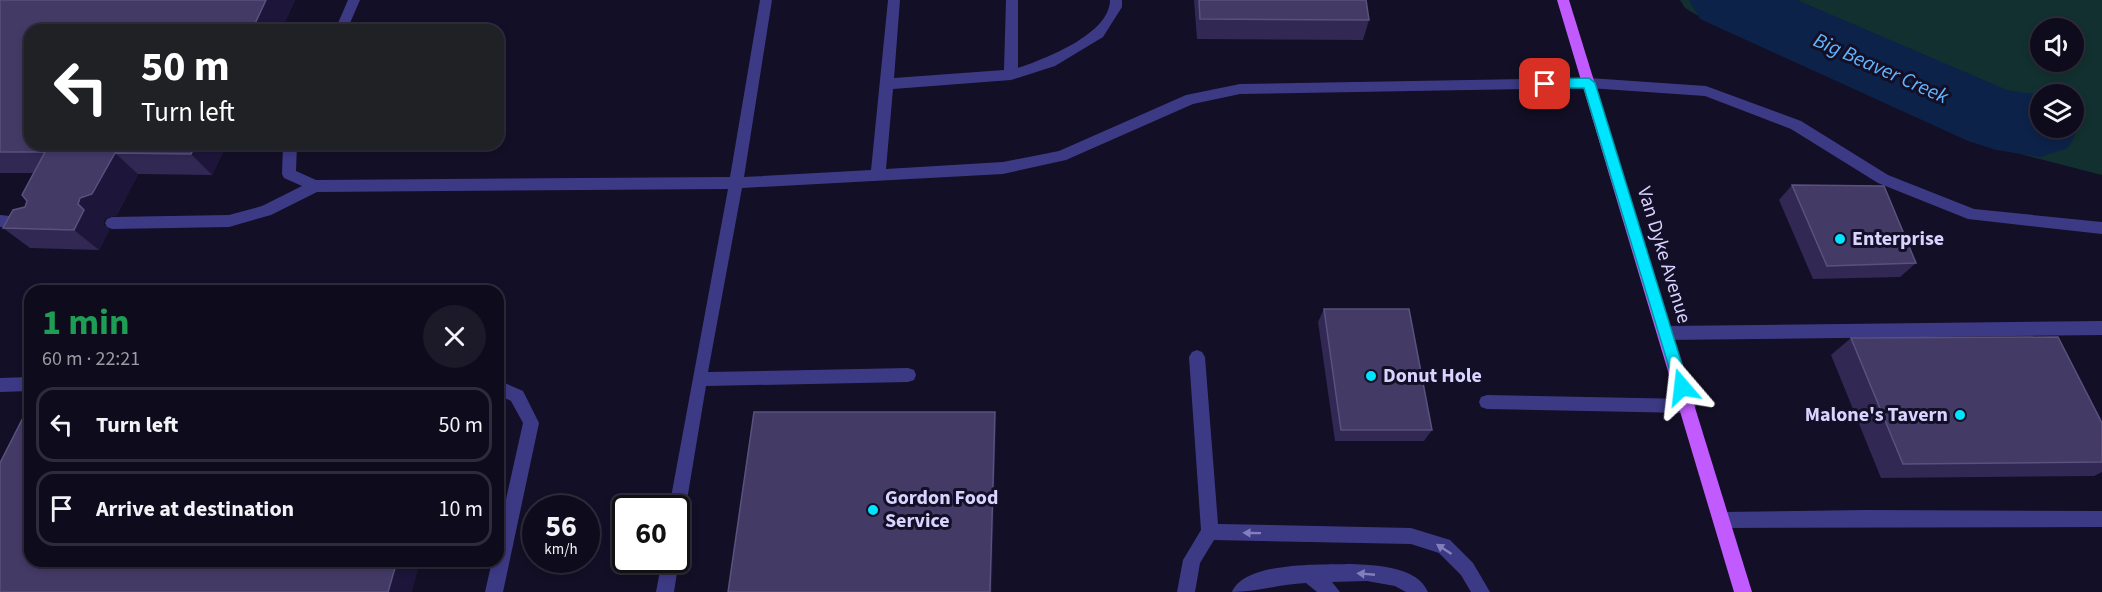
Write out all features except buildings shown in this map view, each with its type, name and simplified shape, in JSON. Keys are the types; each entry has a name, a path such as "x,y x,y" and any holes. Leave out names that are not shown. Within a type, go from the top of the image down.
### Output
{"main road":[{"name":"Van Dyke Avenue","path":"1563,0 1743,592"}],"lane":[{"path":"344,24 354,0"},
{"path":"680,495 736,183 766,0"},
{"path":"878,175 894,0"},
{"path":"1011,75 1012,0"},
{"path":"886,84 1011,75 1050,62 1098,33 1116,7 1116,0"},
{"path":"288,150 289,174 315,186 736,183 1003,168 1061,156 1191,99 1240,89 1589,83 1706,91 1796,125 1883,179 1973,215 2102,228"},
{"path":"112,223 230,221 266,211 315,186"},
{"path":"0,221 44,222"},
{"path":"1666,333 2102,328"},
{"path":"1186,592 1192,560 1210,532 1197,357"},
{"path":"699,379 908,375"},
{"path":"0,385 24,384"},
{"path":"504,390 517,396 531,423 504,546"},
{"path":"1487,402 1688,406"},
{"path":"1722,520 2102,519"},
{"path":"1210,532 1411,536 1444,546 1467,569 1481,592"},
{"path":"494,592 499,567"},
{"path":"664,592 668,573"},
{"path":"1241,592 1245,587 1268,578 1341,573 1387,576 1413,585 1419,592"},
{"path":"1309,575 1331,592"}],"green space":[{"path":"1680,0 2102,0 2102,175 1970,141 1700,17 1685,8"}],"waterway":[{"name":"Big Beaver Creek","path":"1726,0 1996,119 2030,124"}],"place":[{"name":"Enterprise","path":"1840,239"},
{"name":"Donut Hole","path":"1371,376"},
{"name":"Malone's Tavern","path":"1960,415"},
{"name":"Gordon Food Service","path":"873,510"}],"route":[{"path":"1545,84 1589,83 1682,387"}]}
